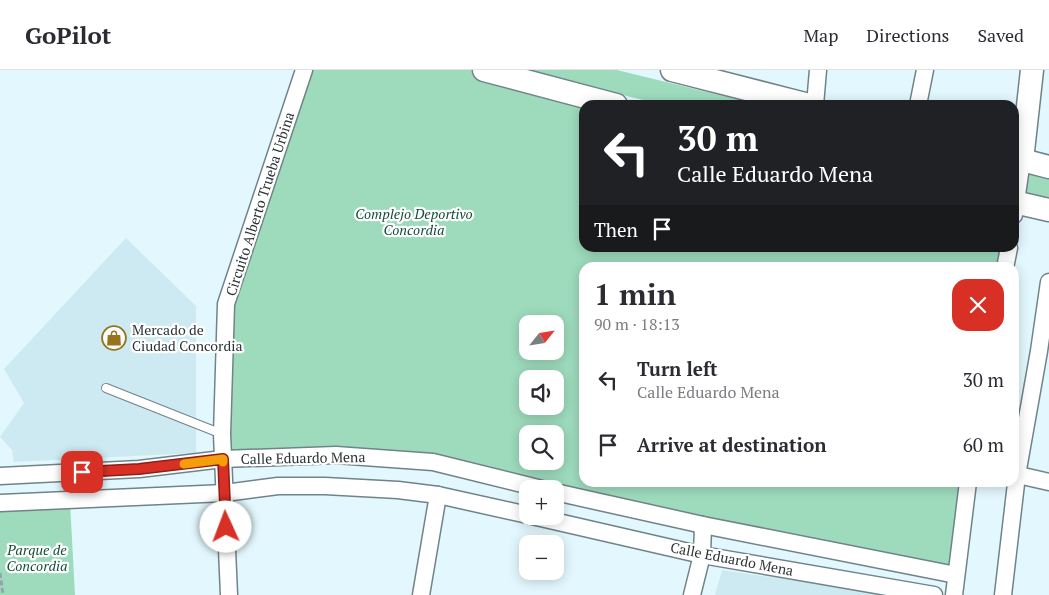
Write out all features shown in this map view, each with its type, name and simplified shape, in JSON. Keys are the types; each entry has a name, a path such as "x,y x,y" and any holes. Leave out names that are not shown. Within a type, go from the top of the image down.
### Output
{"main road":[{"path":"484,70 597,100"},
{"path":"672,70 716,76 792,100"},
{"path":"1019,153 1032,70"},
{"path":"1019,159 1049,167"},
{"path":"1019,207 1049,210"}],"street":[{"name":"Circuito Alberto Trueba Urbina","path":"229,595 222,434 226,304 304,70"},
{"path":"815,100 818,70"},
{"path":"919,100 925,70"},
{"path":"1019,457 1044,352 1049,282"},
{"name":"Calle Eduardo Mena","path":"3,476 139,469 223,459 336,455 433,462 519,483"},
{"path":"1019,475 1049,482"},
{"path":"2,503 3,476"},
{"name":"Calle Eduardo Mena","path":"2,503 225,493 278,486 325,486 398,490 438,495 519,513"},
{"path":"954,595 967,487"},
{"path":"1003,595 1014,487"},
{"name":"Calle Eduardo Mena","path":"564,494 703,524 956,574"},
{"path":"421,595 438,495"},
{"name":"Calle Eduardo Mena","path":"564,523 702,555 934,595"},
{"path":"692,595 702,555 703,524"}],"lane":[{"path":"106,388 222,434"}],"path":[{"path":"0,573 3,595"}],"shaded area":[{"name":"Mercado de Ciudad Concordia","path":"126,238 196,306 196,453 14,462 12,450 0,437 24,403 4,369"},
{"path":"722,570 893,595 715,595"}],"green space":[{"name":"Complejo Deportivo Concordia","path":"304,70 493,70 611,100 579,100 579,252 1008,252 1006,262 579,262 579,487 970,487 956,575 564,490 564,480 519,481 433,462 223,459 226,304"},
{"path":"520,70 617,70 740,100 643,100"},
{"path":"1019,170 1049,179 1049,201 1019,194"},
{"name":"Parque de Concordia","path":"70,502 75,595 0,595 0,505"}],"slow traffic":[{"path":"184,464 223,459 223,462"}],"place":[{"name":"Mercado de Ciudad Concordia","path":"114,338"}],"route":[{"path":"82,472 139,469 223,459 226,527"}]}
